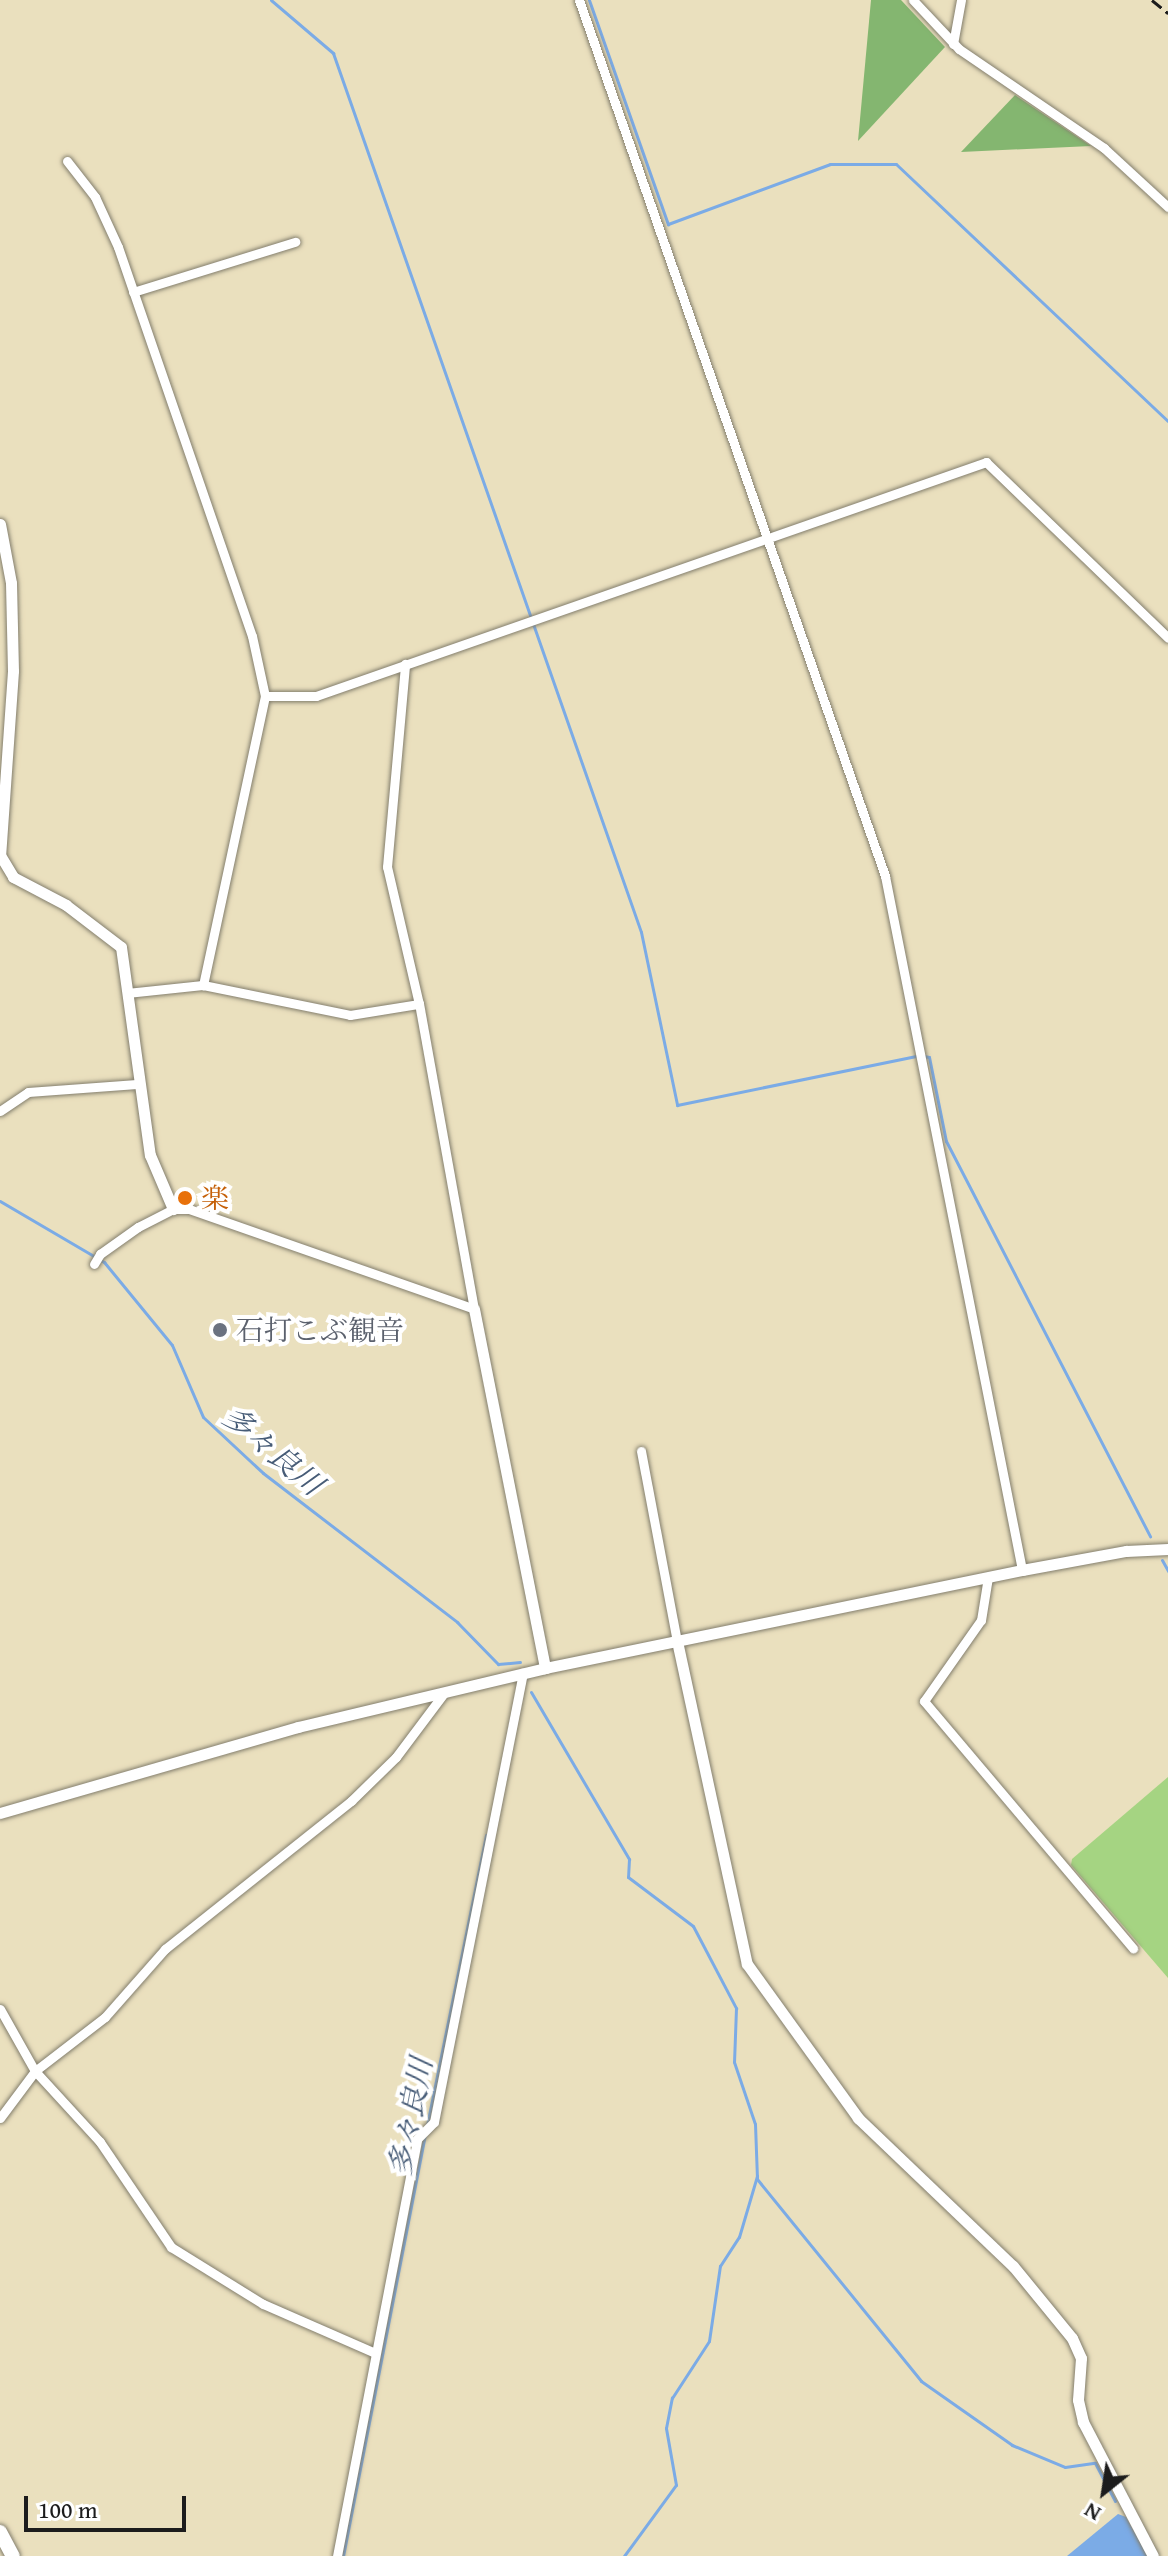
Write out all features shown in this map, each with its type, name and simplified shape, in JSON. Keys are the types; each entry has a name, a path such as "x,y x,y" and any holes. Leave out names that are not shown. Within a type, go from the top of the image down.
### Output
{"highway":[{"path":"0,2532 13,2556"}],"street":[{"path":"579,0 885,876 1022,1570"},
{"path":"913,0 953,44 1104,148 1168,207"},
{"path":"953,44 961,0"},
{"path":"67,161 95,197 133,292 252,636 265,696 203,985"},
{"path":"133,292 295,242"},
{"path":"265,696 316,696 986,462 1168,638"},
{"path":"0,524 11,583 1,823 5,869 114,938 123,956 137,1084 150,1155 173,1209"},
{"path":"405,664 387,867 419,1004 474,1309 545,1668"},
{"path":"127,993 203,985 350,1015 419,1004"},
{"path":"0,1111 28,1092 137,1084"},
{"path":"94,1264 113,1245 173,1209 189,1209 474,1309"},
{"path":"641,1451 677,1641 747,1964 858,2118 1013,2266 1072,2338 1081,2358 1078,2400 1083,2422 1153,2556"},
{"path":"0,1813 298,1727 545,1668 1022,1570 1126,1551 1168,1549"},
{"path":"988,1577 983,1616 924,1701 1133,1948"},
{"path":"337,2556 417,2139 434,2122 523,1673"},
{"path":"0,2118 35,2071 105,2017 165,1949 351,1801 396,1757 444,1693"},
{"path":"0,2009 35,2071 100,2142 171,2247 263,2304 375,2353"}],"green space":[{"path":"871,0 901,0 945,47 858,141"},
{"path":"1015,95 1091,146 961,152"},
{"path":"1168,1777 1168,1978 1071,1865 1072,1859"}],"water":[{"path":"1118,2514 1126,2517 1148,2556 1067,2556"}],"waterway":[{"path":"271,0 333,53 641,932 677,1105 916,1056"},
{"path":"589,0 668,224 830,164 896,164 1168,421"},
{"path":"924,1056 929,1057 946,1141 1150,1537"},
{"name":"多々良川","path":"0,1201 104,1262 172,1345 203,1417 263,1473 457,1622 498,1664 520,1662"},
{"path":"1162,1560 1168,1571"},
{"path":"531,1692 629,1859 628,1877 693,1926 736,2008 734,2062 755,2124 757,2179 921,2381 1012,2445 1065,2467 1095,2463 1115,2501"},
{"name":"多々良川","path":"427,2125 486,1835"},
{"name":"多々良川","path":"343,2556 425,2136"},
{"path":"624,2556 676,2485 666,2428 672,2398 709,2341 720,2266 739,2237 757,2176"}],"railway":[{"path":"1152,0 1168,13"}],"place":[{"name":"楽","path":"185,1198"},
{"name":"石打こぶ観音","path":"220,1330"}]}
